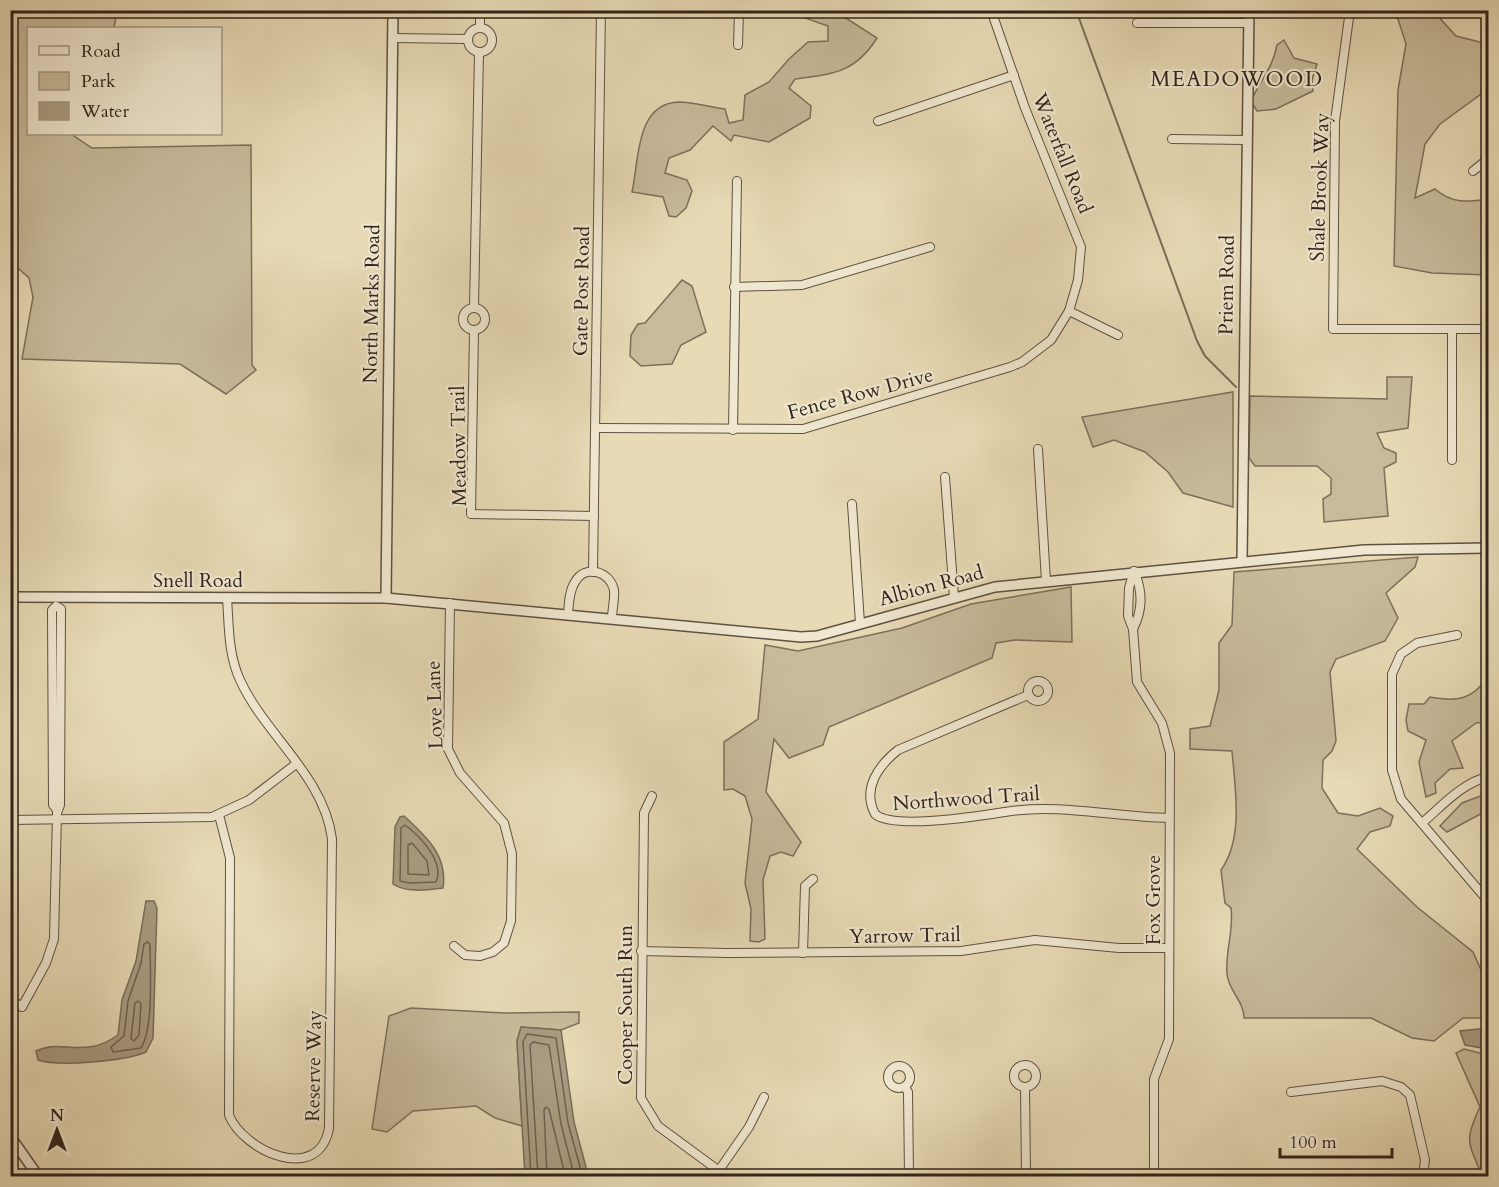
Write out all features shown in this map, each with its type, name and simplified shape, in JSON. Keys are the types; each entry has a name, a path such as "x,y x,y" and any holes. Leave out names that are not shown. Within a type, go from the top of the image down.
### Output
{"street":[{"name":"North Marks Road","path":"386,598 393,10"},
{"name":"Meadow Trail","path":"474,307 479,52 488,50 492,39 489,32 480,28 480,10"},
{"name":"Gate Post Road","path":"593,572 601,10"},
{"path":"738,45 739,10"},
{"name":"Waterfall Road","path":"991,10 1081,247 1078,280 1069,311"},
{"name":"Priem Road","path":"1242,561 1249,10"},
{"name":"Shale Brook Way","path":"1350,10 1335,121 1333,329 1452,329"},
{"path":"1137,23 1249,23"},
{"path":"479,52 470,47 468,39 472,31 480,28"},
{"path":"393,38 468,39"},
{"path":"878,121 1014,75"},
{"path":"1172,139 1246,140"},
{"path":"1473,171 1488,159"},
{"path":"733,430 737,181"},
{"path":"734,287 802,285 930,247"},
{"name":"Meadow Trail","path":"474,307 483,311 486,318 484,326 474,330 466,326 463,316 467,310 474,307"},
{"path":"1069,311 1118,334"},
{"name":"Fence Row Drive","path":"596,429 786,431 810,428 1022,362 1051,340 1069,311"},
{"path":"1452,460 1452,329 1488,329"},
{"name":"Meadow Trail","path":"474,330 471,514 594,516"},
{"path":"1038,449 1047,581"},
{"path":"945,477 954,597"},
{"path":"852,504 860,623"},
{"name":"Albion Road","path":"386,598 794,637 817,636 995,587 1134,571 1364,550 1488,548"},
{"name":"Fox Grove","path":"1134,571 1141,586 1140,616 1133,629 1137,682 1162,723 1170,753 1169,1039 1154,1079 1154,1176"},
{"path":"568,614 574,582 582,574 593,572 607,577 613,586 612,618"},
{"name":"Snell Road","path":"10,597 56,601 386,598"},
{"name":"Reserve Way","path":"219,815 230,858 229,1115 241,1136 255,1146 286,1158 303,1158 321,1147 329,1128 333,849 330,824 324,807 251,700 239,678 230,644 227,598"},
{"path":"10,999 22,1007 46,963 54,939 57,810 60,805 61,609 56,601"},
{"name":"Love Lane","path":"450,603 448,749 460,773 504,823 512,854 511,921 504,943 493,952 480,956 465,955 454,946"},
{"path":"1457,635 1417,643 1401,654 1392,674 1392,770 1401,799 1488,901"},
{"name":"Northwood Trail","path":"1029,695 898,750 880,766 872,782 870,801 875,814 890,821 928,820 1027,810 1062,809 1169,818"},
{"path":"10,820 185,819 219,815 249,800 296,764"},
{"path":"1422,823 1460,791 1479,779 1488,777"},
{"name":"Cooper South Run","path":"652,796 644,813 641,1098 658,1126 716,1174 726,1176"},
{"path":"804,953 805,886 813,879"},
{"name":"Yarrow Trail","path":"641,951 804,953 961,951 1035,940 1119,948 1169,948"},
{"path":"1291,1092 1382,1081 1401,1087 1410,1095 1425,1160 1423,1176"},
{"path":"905,1087 908,1092 909,1176"},
{"path":"1025,1087 1026,1176"},
{"path":"716,1174 749,1127 764,1097"},
{"path":"10,1136 38,1176"}],"green space":[{"path":"11,10 117,11 114,27 27,27 27,135 72,135 92,148 251,145 252,365 256,370 226,394 180,364 22,359 33,297 29,278 11,262"},
{"path":"799,11 835,11 877,38 869,50 842,70 795,79 789,88 811,106 810,118 769,142 734,135 731,141 713,126 690,150 669,158 665,173 687,180 692,191 686,208 676,217 669,216 663,197 632,192 642,136 654,112 665,105 684,102 725,109 729,123 743,120 745,95 769,82 808,42 828,41 828,26 802,17"},
{"path":"1384,11 1429,11 1435,13 1456,36 1488,44 1488,89 1440,124 1425,144 1415,198 1435,189 1454,200 1488,199 1488,275 1432,273 1394,266 1398,90 1406,44 1398,19"},
{"path":"1284,40 1294,58 1317,64 1312,80 1313,91 1276,109 1257,111 1251,101 1269,67 1277,45"},
{"path":"682,280 692,286 706,332 681,345 672,364 641,366 630,356 631,335 638,324 645,323"},
{"path":"1387,377 1412,377 1408,428 1377,433 1384,448 1396,453 1396,462 1384,468 1388,516 1324,522 1323,499 1331,494 1331,478 1317,466 1255,466 1249,458 1250,396 1387,399"},
{"path":"1233,392 1233,507 1183,493 1168,472 1145,452 1114,440 1093,447 1082,417"},
{"path":"1418,557 1415,567 1386,593 1398,618 1385,641 1336,659 1330,672 1336,741 1332,751 1323,760 1322,788 1338,813 1358,816 1380,808 1393,816 1390,826 1370,832 1357,849 1417,907 1473,952 1481,970 1488,973 1488,1018 1463,1018 1434,1041 1412,1038 1371,1018 1244,1018 1227,974 1232,917 1231,908 1225,903 1221,870 1233,843 1235,828 1236,796 1232,751 1190,749 1190,729 1210,726 1219,690 1219,643 1232,625 1234,572"},
{"path":"1071,587 1072,642 1015,640 996,643 992,658 829,727 823,745 789,758 774,739 766,792 801,842 793,856 781,852 770,856 763,880 765,939 759,942 750,941 751,909 745,883 752,819 745,796 733,789 724,790 724,742 758,719 765,645 798,651 902,628 971,604"},
{"path":"1488,677 1488,722 1476,723 1452,741 1463,768 1450,769 1435,783 1436,793 1426,797 1419,762 1426,740 1408,731 1406,720 1409,704 1424,704 1430,697 1463,698 1476,691"},
{"path":"1488,793 1488,814 1486,811 1447,832 1440,826 1462,803"},
{"path":"411,1008 504,1013 579,1012 579,1023 561,1030 521,1027 517,1041 522,1126 495,1118 476,1106 413,1111 387,1132 372,1129 389,1016"},
{"path":"1464,1049 1488,1055 1488,1176 1482,1176 1471,1149 1471,1128 1480,1107 1456,1053"}],"water":[{"path":"404,816 427,839 439,856 444,877 443,888 410,890 393,884 395,827 400,817"},
{"path":"146,901 154,901 157,908 153,1038 146,1052 92,1062 61,1063 38,1060 36,1051 55,1047 84,1048 105,1042 118,1035 122,1000 136,961"},
{"path":"521,1027 561,1030 574,1122 586,1167 585,1176 525,1176 517,1041"},
{"path":"1488,1028 1488,1049 1465,1045 1460,1031"}],"waterway":[{"path":"1076,10 1197,341 1205,356 1236,387"}],"district":[{"name":"MEADOWOOD","path":"1237,79"}]}
